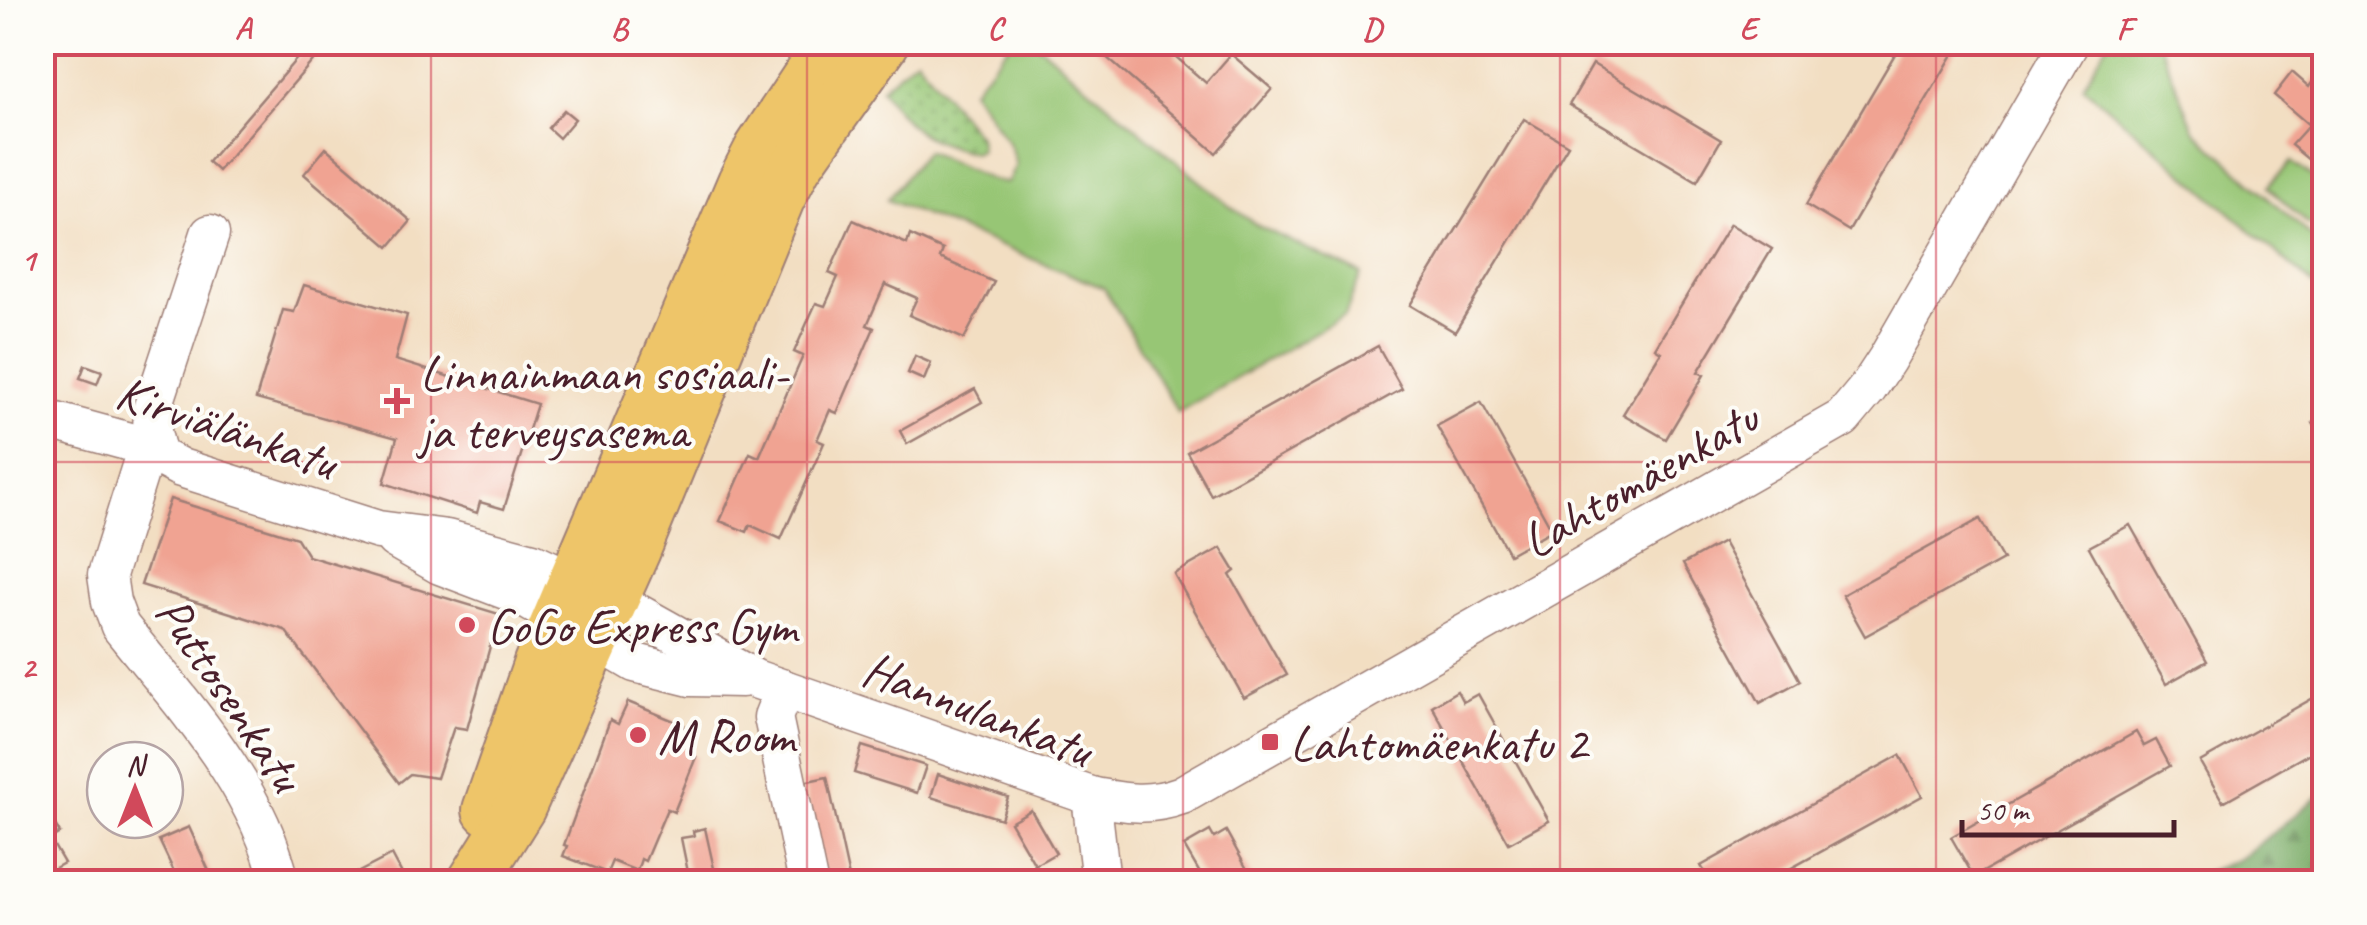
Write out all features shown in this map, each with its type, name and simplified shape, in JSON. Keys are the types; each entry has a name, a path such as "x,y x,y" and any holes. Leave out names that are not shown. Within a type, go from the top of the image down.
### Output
{"main road":[{"path":"472,882 491,798 584,609 743,182 832,42"},
{"path":"584,609 635,550 796,166 884,42"}],"street":[{"name":"Lahtomäenkatu","path":"1092,796 1134,805 1160,803 1182,795 1842,418 1887,359 2070,42"},
{"path":"156,449 152,441 153,407 210,234"},
{"name":"Kirviälänkatu","path":"42,418 156,449 162,458 180,468 378,530 440,566 519,594 584,609"},
{"name":"Puttosenkatu","path":"156,449 142,460 107,574 111,602 120,626 234,774 267,838 280,882"},
{"name":"Hannulankatu","path":"584,609 636,663 691,677 769,684 1092,796 1101,882"},
{"path":"769,684 772,718 808,882"}],"green space":[{"path":"2108,42 2159,43 2195,131 2324,248 2324,294 2083,86"},
{"path":"1010,43 1036,43 1258,226 1361,274 1345,315 1178,412 1104,288 887,200 926,151 991,180 1007,183 1016,165 1010,146 972,90"},
{"path":"916,58 978,136 980,150 974,153 956,148 919,132 881,88"},
{"path":"2291,162 2324,185 2324,218 2320,227 2308,224 2268,187"},
{"path":"2324,792 2324,882 2183,882 2241,858"}],"building":[{"path":"311,42 329,42 218,171 208,162"},
{"path":"1089,42 1187,42 1175,56 1206,83 1231,54 1272,89 1216,153"},
{"path":"1902,42 1952,42 1958,46 1849,231 1806,205"},
{"path":"1593,64 1721,140 1697,181 1569,105"},
{"path":"2292,72 2309,87 2316,77 2324,76 2324,157 2316,166 2291,145 2309,125 2274,95"},
{"path":"564,110 575,119 559,138 548,128"},
{"path":"1524,119 1568,145 1455,332 1410,305"},
{"path":"326,148 411,221 389,247 304,174"},
{"path":"853,220 907,244 910,235 943,250 940,258 994,282 964,339 909,315 917,298 885,284 867,325 874,328 837,413 830,410 817,440 824,443 781,539 750,525 747,532 720,521 750,453 759,457 803,356 794,352 816,303 825,306 838,277 829,273"},
{"path":"1730,224 1772,249 1698,372 1704,375 1666,439 1623,414 1661,352 1655,348"},
{"name":"Linnainmaan sosiaali- ja terveysasema","path":"304,285 407,315 395,360 537,404 504,509 480,502 477,513 384,483 397,438 256,399 283,310 294,312"},
{"path":"1378,346 1402,389 1211,495 1187,452"},
{"path":"915,356 931,363 924,380 908,373"},
{"path":"85,365 102,371 97,384 80,378"},
{"path":"975,389 982,402 907,444 900,431"},
{"path":"1481,402 1552,530 1509,554 1437,426"},
{"path":"2324,416 2324,443 2313,423"},
{"path":"170,499 297,538 308,556 499,614 467,729 454,727 437,778 410,774 399,783 285,630 141,585"},
{"path":"1980,519 2003,560 1865,636 1842,595"},
{"path":"2130,525 2207,661 2166,684 2089,547"},
{"path":"1723,542 1800,681 1760,703 1683,564"},
{"path":"1221,548 1235,571 1230,575 1287,675 1244,698 1174,574"},
{"path":"1457,691 1463,702 1478,694 1549,821 1509,843 1432,706"},
{"path":"2324,692 2324,745 2223,802 2200,762"},
{"path":"628,702 684,725 679,737 694,744 690,755 696,757 674,812 667,809 645,861 641,859 637,871 612,861 607,873 563,856 567,846 564,845 610,720 618,724"},
{"path":"2136,732 2144,746 2156,740 2170,766 1974,877 1951,837"},
{"path":"862,746 926,766 917,793 854,773"},
{"path":"1900,755 1922,796 1766,882 1711,882 1701,866"},
{"path":"938,774 1008,797 1001,819 931,797"},
{"path":"827,777 850,882 825,882 803,782"},
{"path":"42,802 60,833 50,839 64,863 42,875"},
{"path":"1031,810 1056,853 1035,865 1010,822"},
{"path":"189,827 210,873 179,882 159,840 185,840 185,829"},
{"path":"705,828 717,882 690,882 681,838 694,836 693,831"},
{"path":"1210,831 1214,838 1226,831 1254,882 1205,882 1184,846"},
{"path":"392,855 402,874 386,882 357,882 353,875"}],"place":[{"name":"Linnainmaan sosiaali- ja terveysasema","path":"397,401"},
{"name":"GoGo Express Gym","path":"467,625"},
{"name":"M Room","path":"638,735"},
{"name":"Lahtomäenkatu 2","path":"1270,742"}]}
